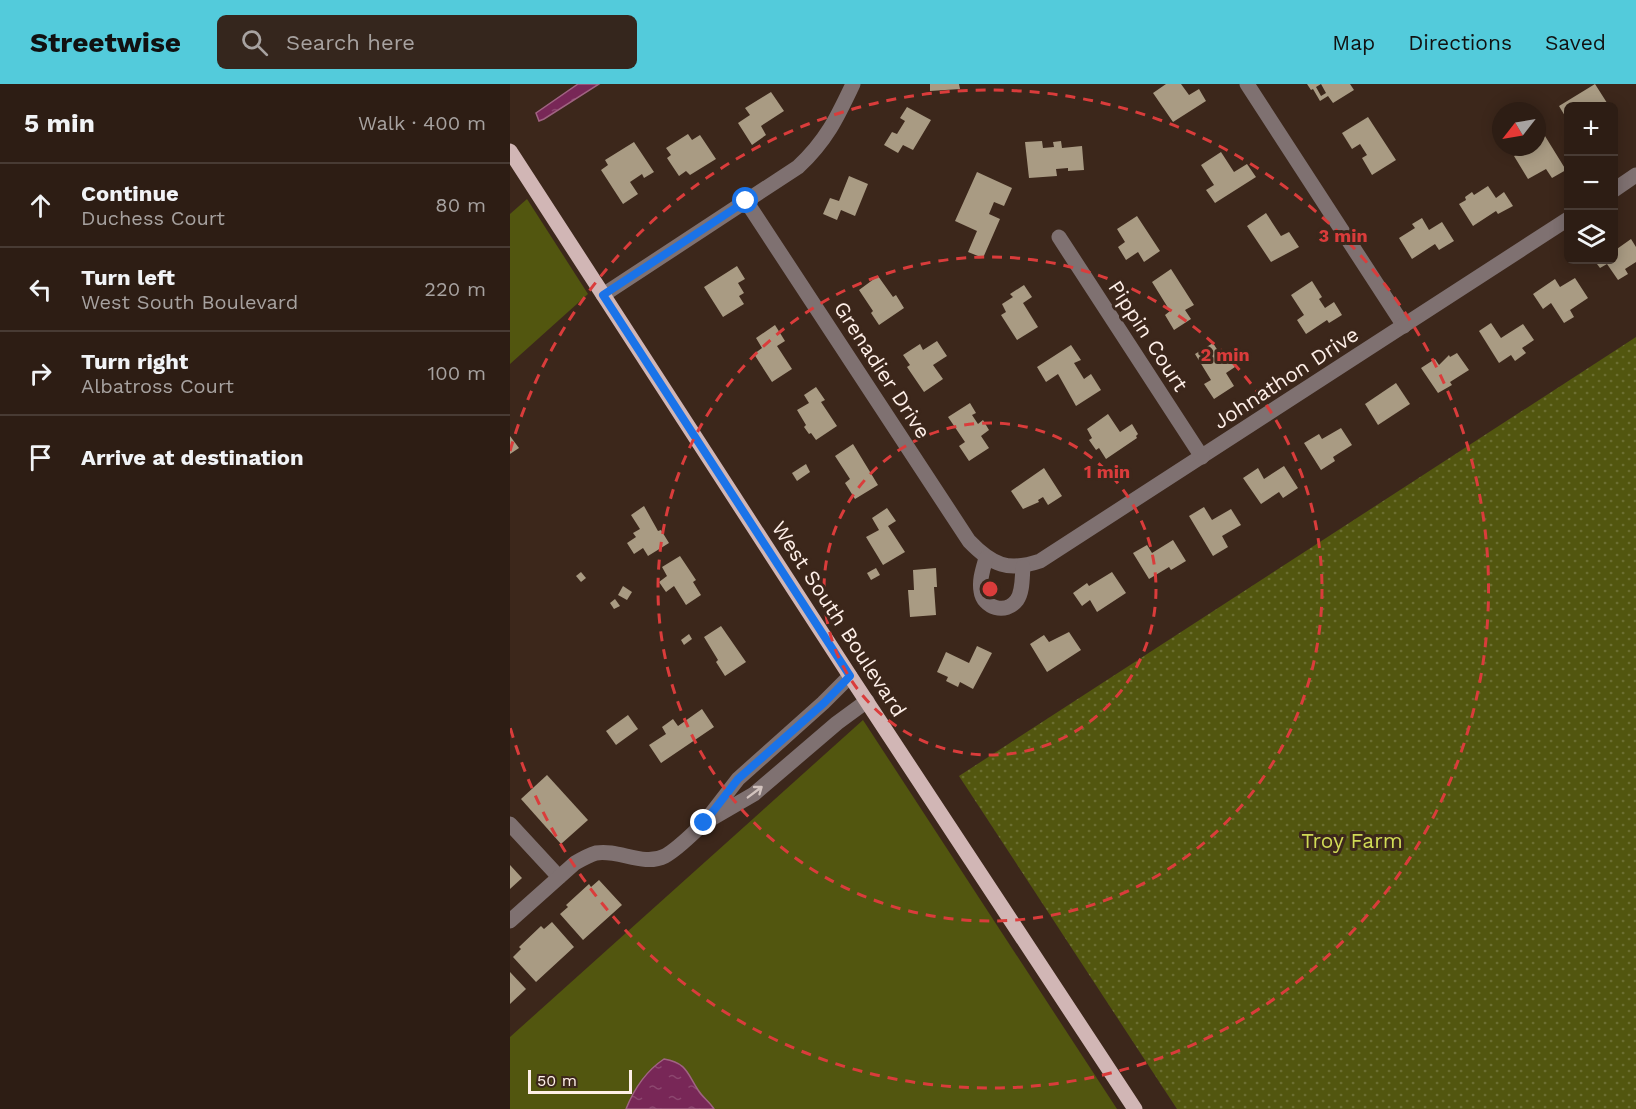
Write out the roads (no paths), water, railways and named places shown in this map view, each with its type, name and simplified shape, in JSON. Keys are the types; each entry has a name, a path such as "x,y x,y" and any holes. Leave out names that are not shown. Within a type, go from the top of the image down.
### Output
{"main road":[{"name":"West South Boulevard","path":"510,151 850,676 1135,1109"}],"street":[{"path":"603,295 798,167 818,149 853,84"},
{"path":"1247,84 1404,326"},
{"path":"1618,187 1636,175"},
{"name":"Grenadier Drive","path":"746,201 969,541 986,558 1005,566"},
{"name":"Johnathon Drive","path":"1005,566 1023,567 1040,561 1564,222"},
{"name":"Pippin Court","path":"1059,237 1202,457"},
{"path":"986,558 980,579 981,594 985,602 996,609 1008,607 1017,600 1022,584 1023,567"},
{"path":"704,823 738,779 824,703 850,676"},
{"path":"510,921 575,863 585,857 597,853 648,860 664,856 704,823 754,794 837,723 867,701"},
{"path":"510,824 559,877"}],"water":[{"path":"578,84 599,84 539,121 536,113"},
{"path":"664,1059 682,1066 714,1109 626,1109 641,1081"}],"park label":[{"name":"Troy Farm","path":"1352,841"}]}
